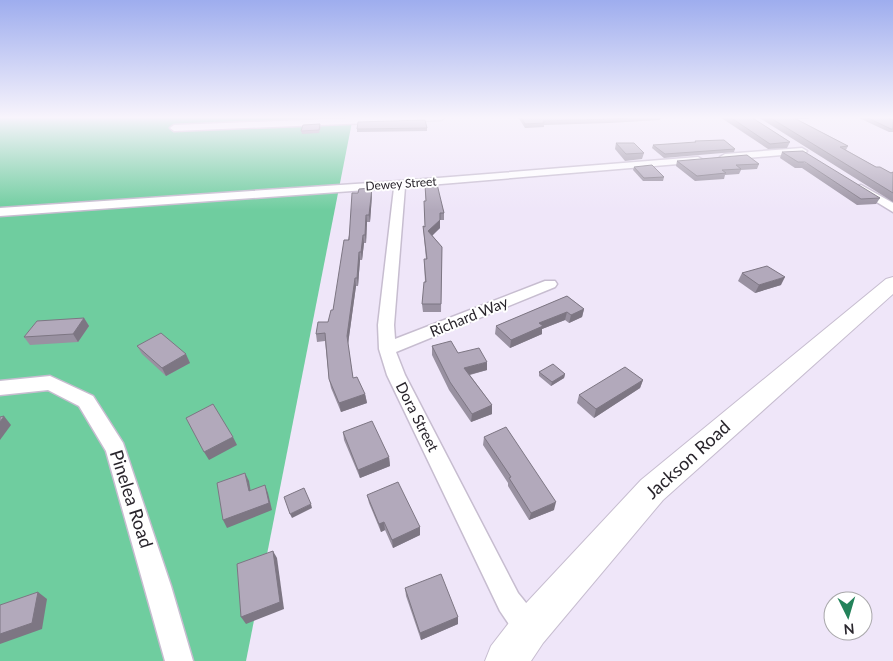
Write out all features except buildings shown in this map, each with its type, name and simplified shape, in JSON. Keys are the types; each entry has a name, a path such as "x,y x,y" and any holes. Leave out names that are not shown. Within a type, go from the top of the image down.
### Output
{"main road":[{"name":"Jackson Road","path":"506,661 529,629 652,490 893,283"}],"street":[{"name":"Dewey Street","path":"0,212 806,154 797,148"},
{"path":"852,182 893,208"},
{"name":"Dora Street","path":"400,184 386,325 387,350 396,375 509,602 529,629"},
{"name":"Richard Way","path":"387,350 550,284"},
{"name":"Pinelea Road","path":"0,388 50,383 86,401 116,450 179,661"}],"green space":[{"path":"0,148 347,148 246,661 0,661"}]}
